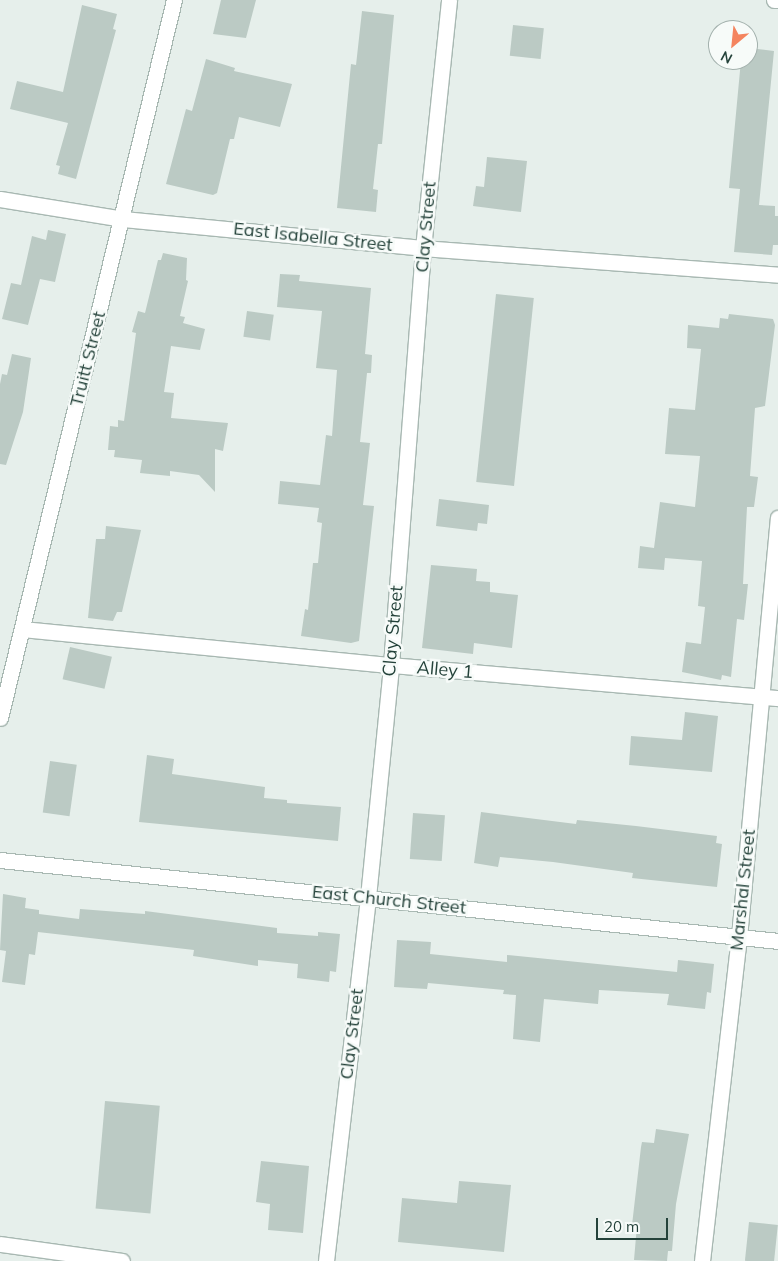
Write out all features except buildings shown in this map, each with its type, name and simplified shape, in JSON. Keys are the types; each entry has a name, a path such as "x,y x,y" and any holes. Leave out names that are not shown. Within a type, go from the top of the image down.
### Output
{"street":[{"name":"Truitt Street","path":"0,718 123,219 174,0"},
{"name":"Clay Street","path":"326,1261 368,898 391,665 423,248 449,0"},
{"name":"East Isabella Street","path":"0,198 123,219 423,248 778,275"},
{"name":"Marshal Street","path":"702,1261 739,937 778,518"},
{"name":"Alley 1","path":"22,628 391,665 778,698"},
{"name":"East Church Street","path":"0,860 778,941"},
{"path":"0,1244 122,1261"}]}
